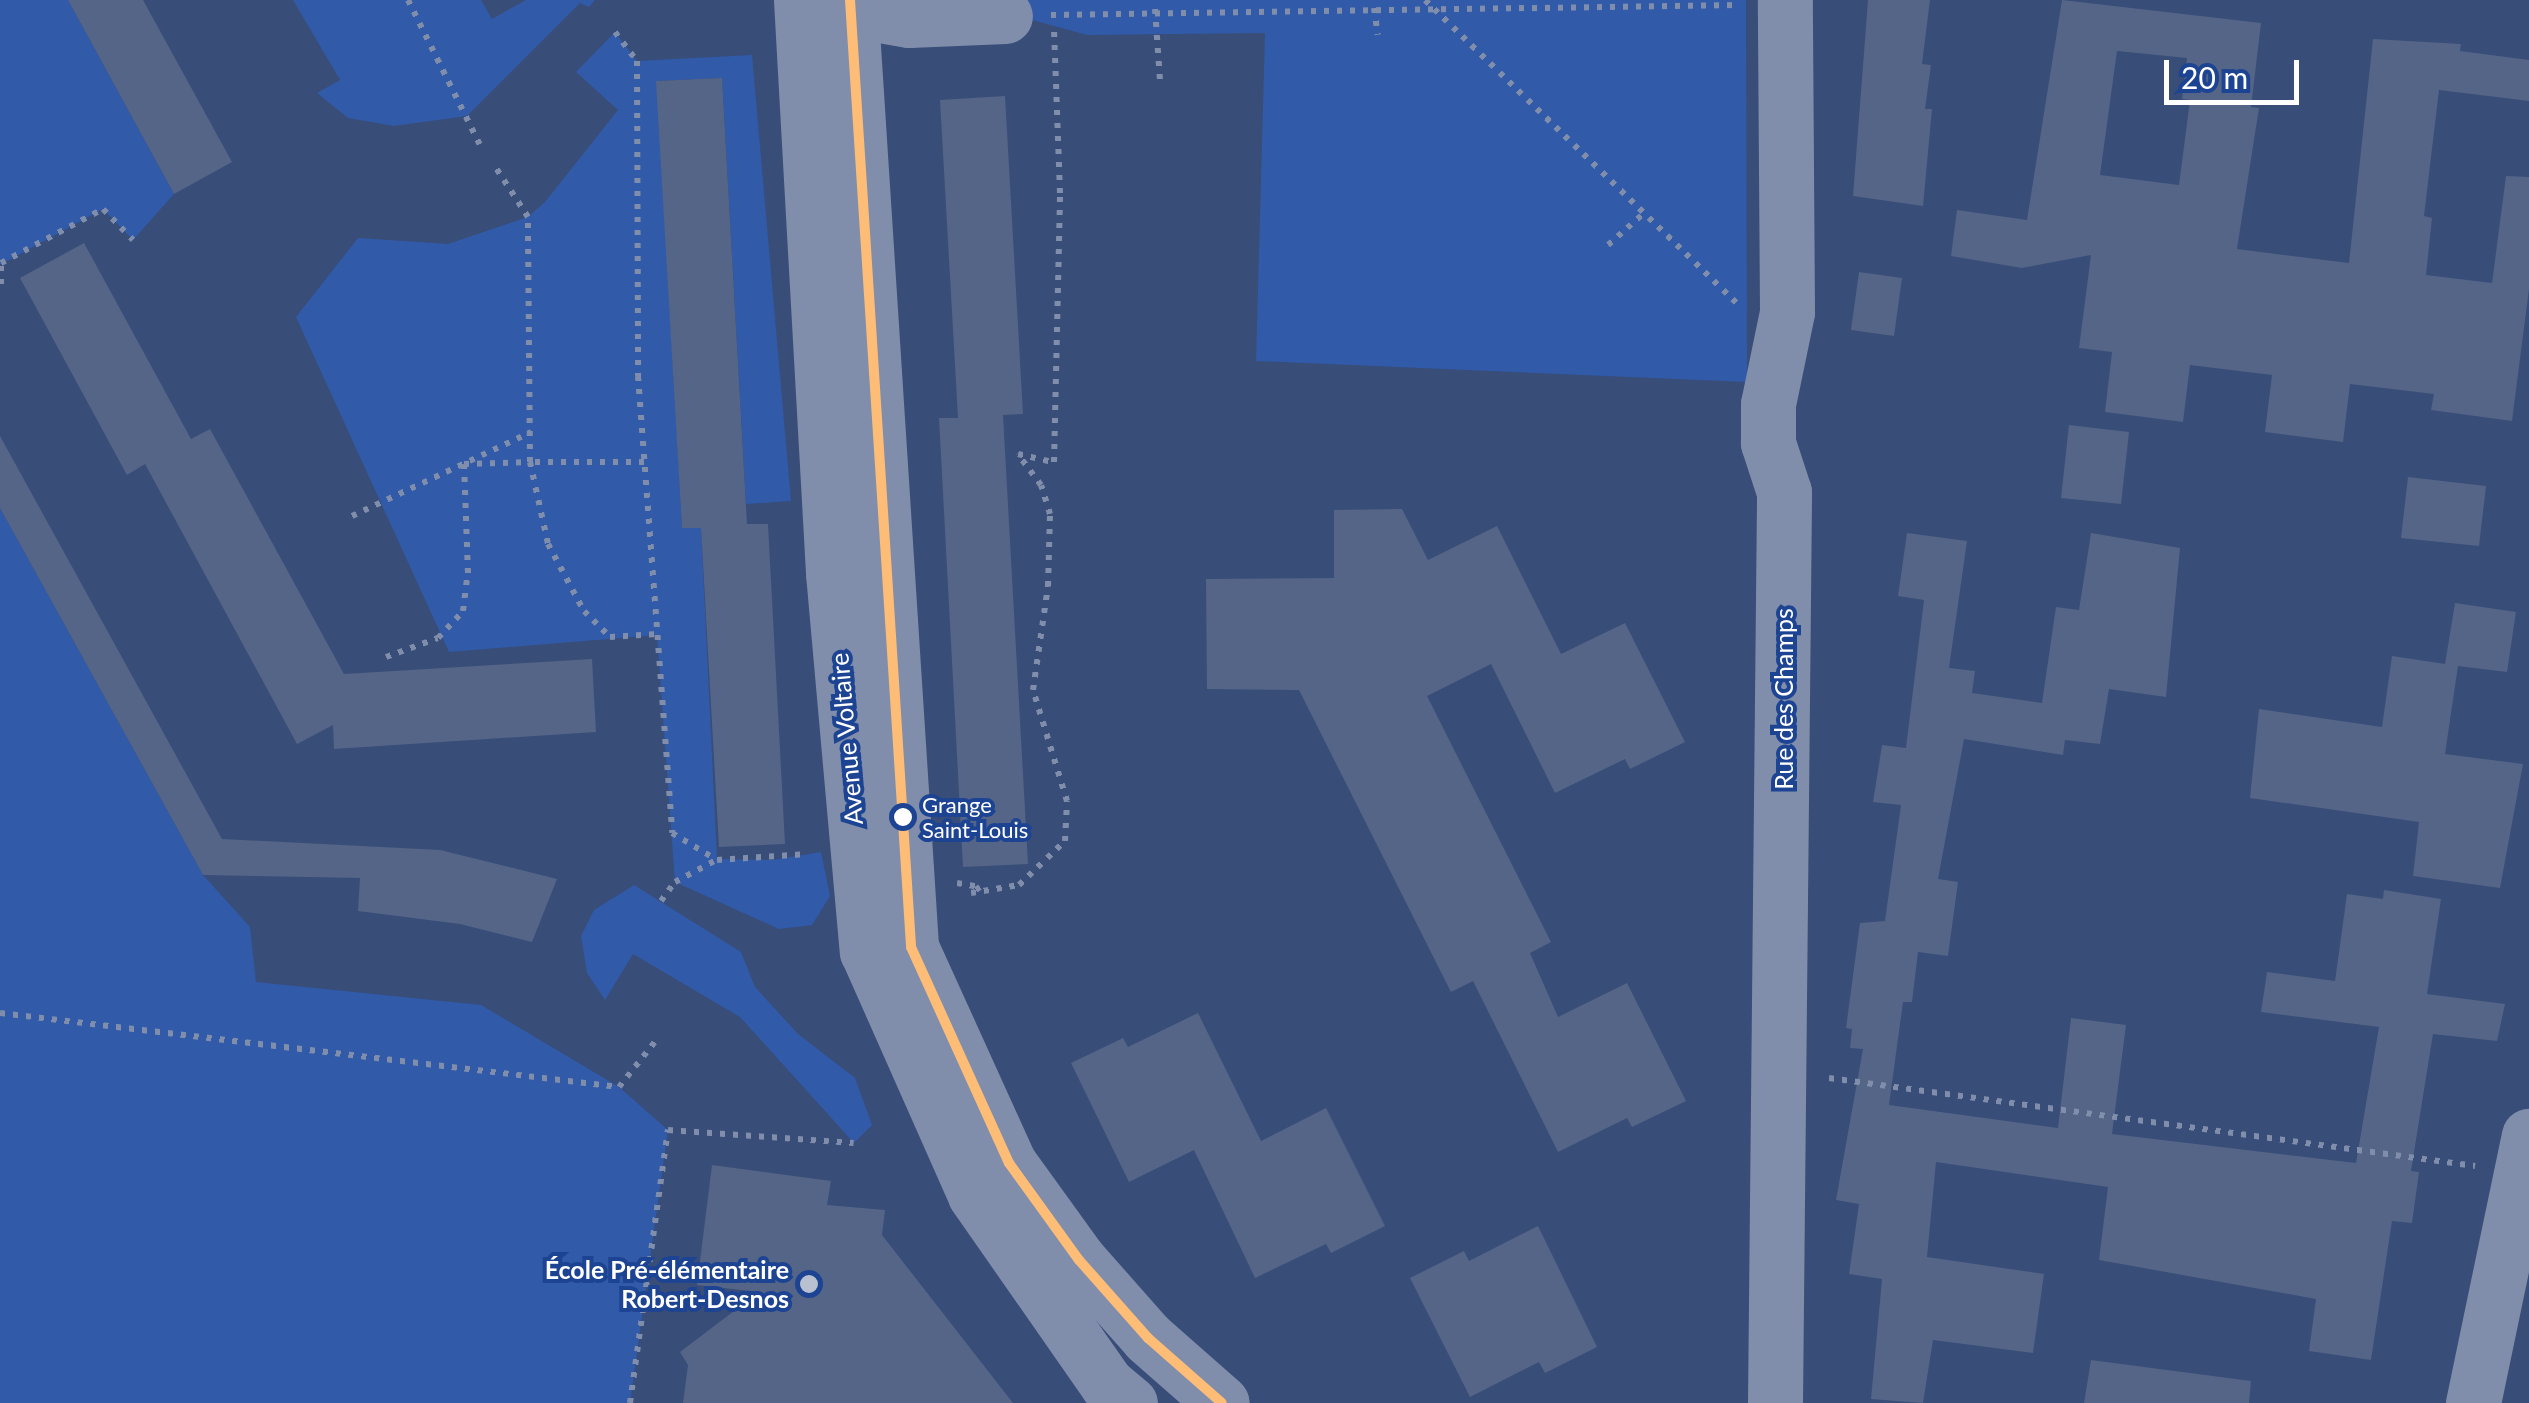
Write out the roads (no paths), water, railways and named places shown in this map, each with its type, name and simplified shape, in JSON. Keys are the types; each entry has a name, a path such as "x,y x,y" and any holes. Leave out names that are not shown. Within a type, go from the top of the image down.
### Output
{"street":[{"name":"Rue des Champs","path":"1767,2 1787,312 1768,404 1768,443 1784,492 1774,1403"},
{"path":"834,3 909,20 1030,15"},
{"name":"Avenue Voltaire","path":"834,3 833,573 867,951 975,1194 1107,1384 1130,1403"},
{"name":"Avenue Voltaire","path":"834,3 912,947 1008,1163 1079,1260 1148,1338 1222,1403"},
{"path":"2473,1403 2525,1154"}],"place":[{"name":"Grange Saint-Louis","path":"903,817"},
{"name":"École Pré-élémentaire Robert-Desnos","path":"809,1284"}]}
